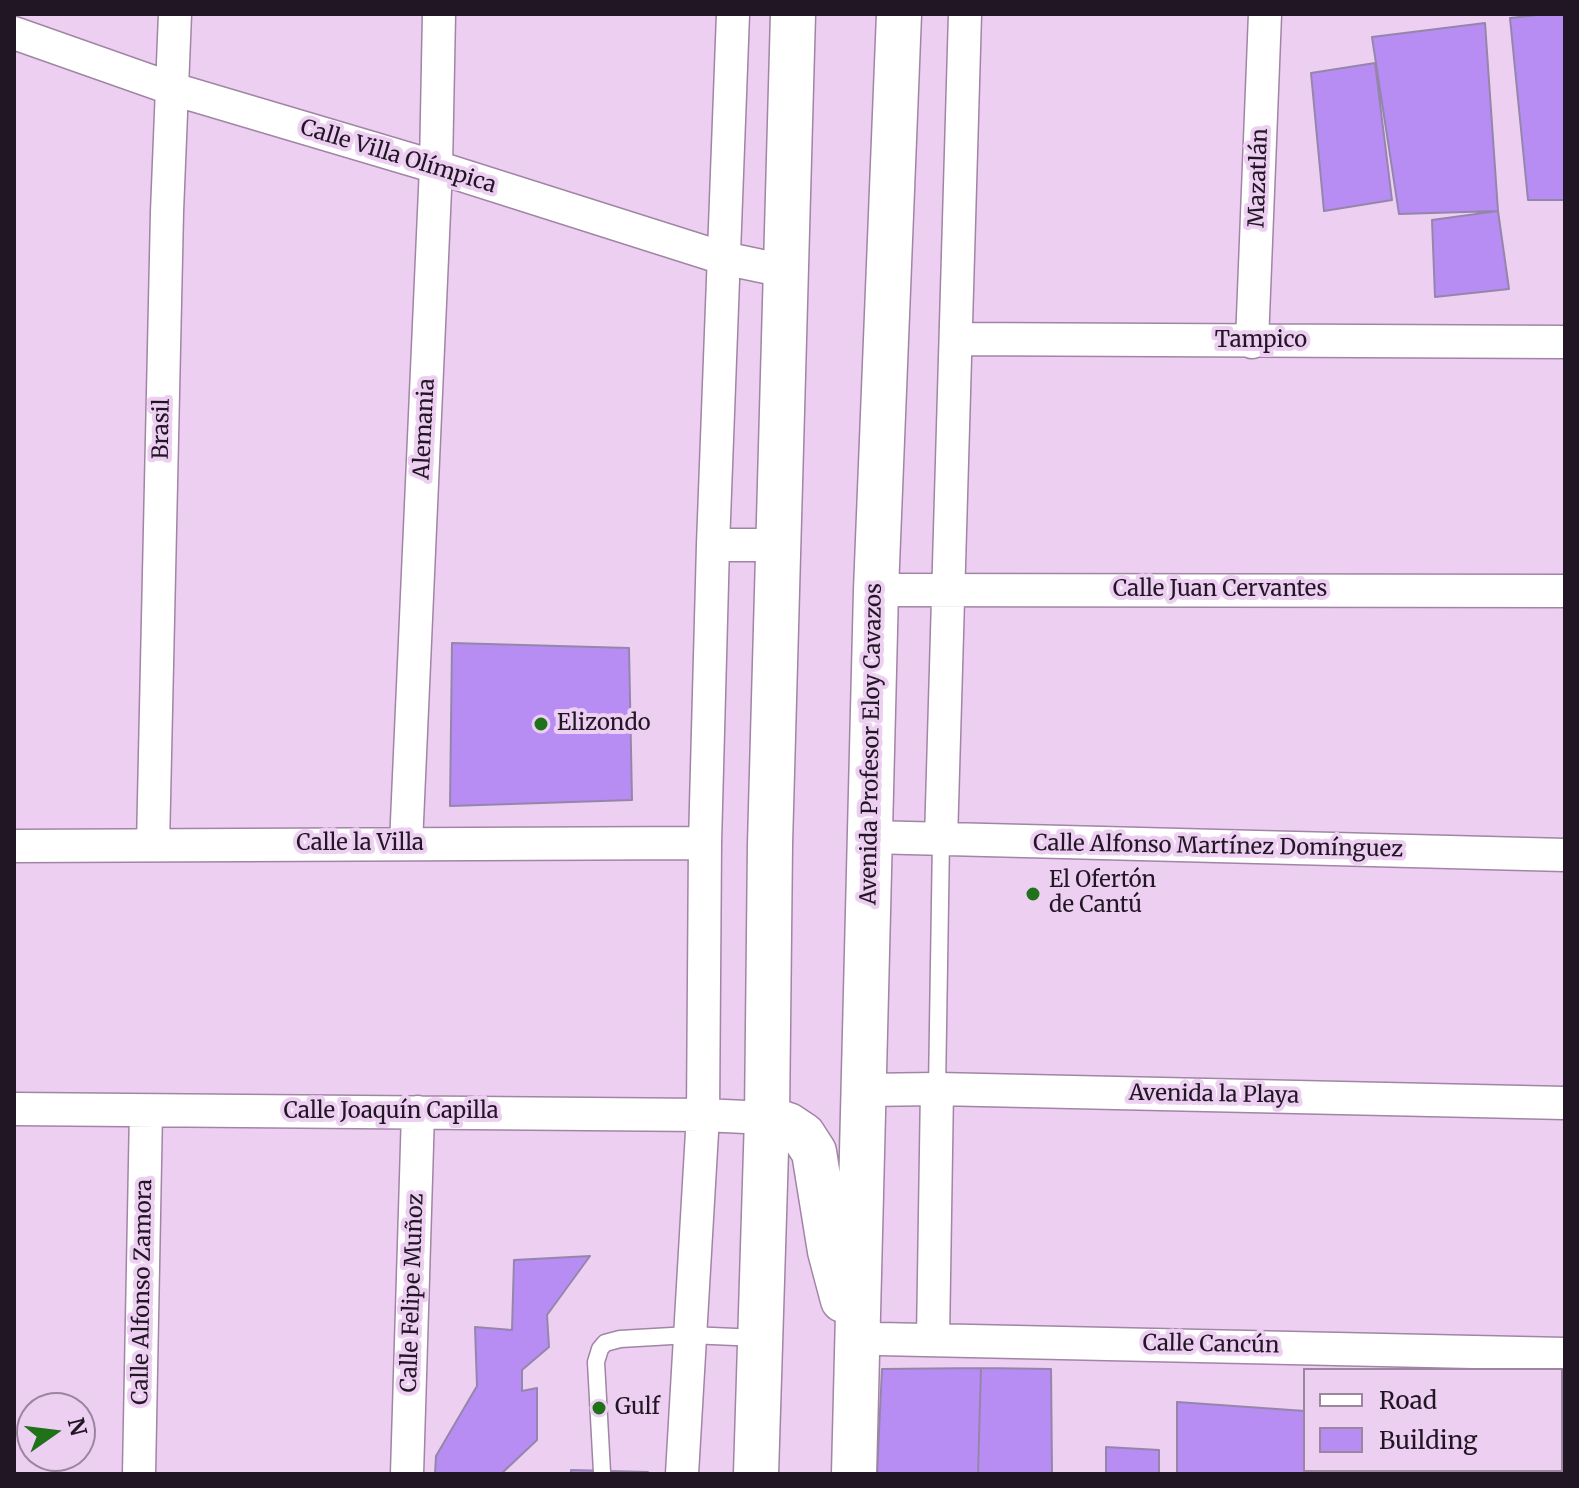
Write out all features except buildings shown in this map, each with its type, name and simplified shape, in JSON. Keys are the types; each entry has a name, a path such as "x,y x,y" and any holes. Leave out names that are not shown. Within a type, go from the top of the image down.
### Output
{"main road":[{"path":"756,1474 793,14"},
{"name":"Avenida Profesor Eloy Cavazos","path":"854,1474 876,590 899,14"},
{"path":"767,1118 788,1125 803,1135 814,1152 830,1251 849,1321 858,1336"}],"street":[{"name":"Brasil","path":"153,845 167,212 175,14"},
{"name":"Alemania","path":"406,844 436,167 439,14"},
{"path":"682,1474 703,1115 705,843 713,545 733,14"},
{"path":"941,840 965,14"},
{"name":"Mazatlán","path":"1252,342 1265,14"},
{"name":"Calle Villa Olímpica","path":"14,33 173,89 436,167 723,258 785,271"},
{"name":"Tampico","path":"956,339 1565,342"},
{"path":"713,545 778,545"},
{"name":"Calle Juan Cervantes","path":"876,590 1565,591"},
{"name":"Calle Alfonso Martínez Domínguez","path":"870,837 1565,855"},
{"name":"Calle la Villa","path":"14,846 705,843"},
{"path":"933,1339 937,1089"},
{"name":"Avenida la Playa","path":"863,1090 1565,1103"},
{"name":"Calle Joaquín Capilla","path":"14,1109 767,1118"},
{"name":"Calle Alfonso Zamora","path":"139,1474 146,1111"},
{"name":"Calle Felipe Muñoz","path":"407,1474 418,1112"},
{"name":"Calle Cancún","path":"858,1336 1430,1360 1565,1354"}],"lane":[{"path":"937,1089 941,840"},
{"path":"602,1472 596,1362 605,1343 620,1339 689,1335 760,1338"}],"place":[{"name":"Elizondo","path":"541,724"},
{"name":"El Ofertón de Cantú","path":"1033,894"},
{"name":"Gulf","path":"599,1408"}]}
